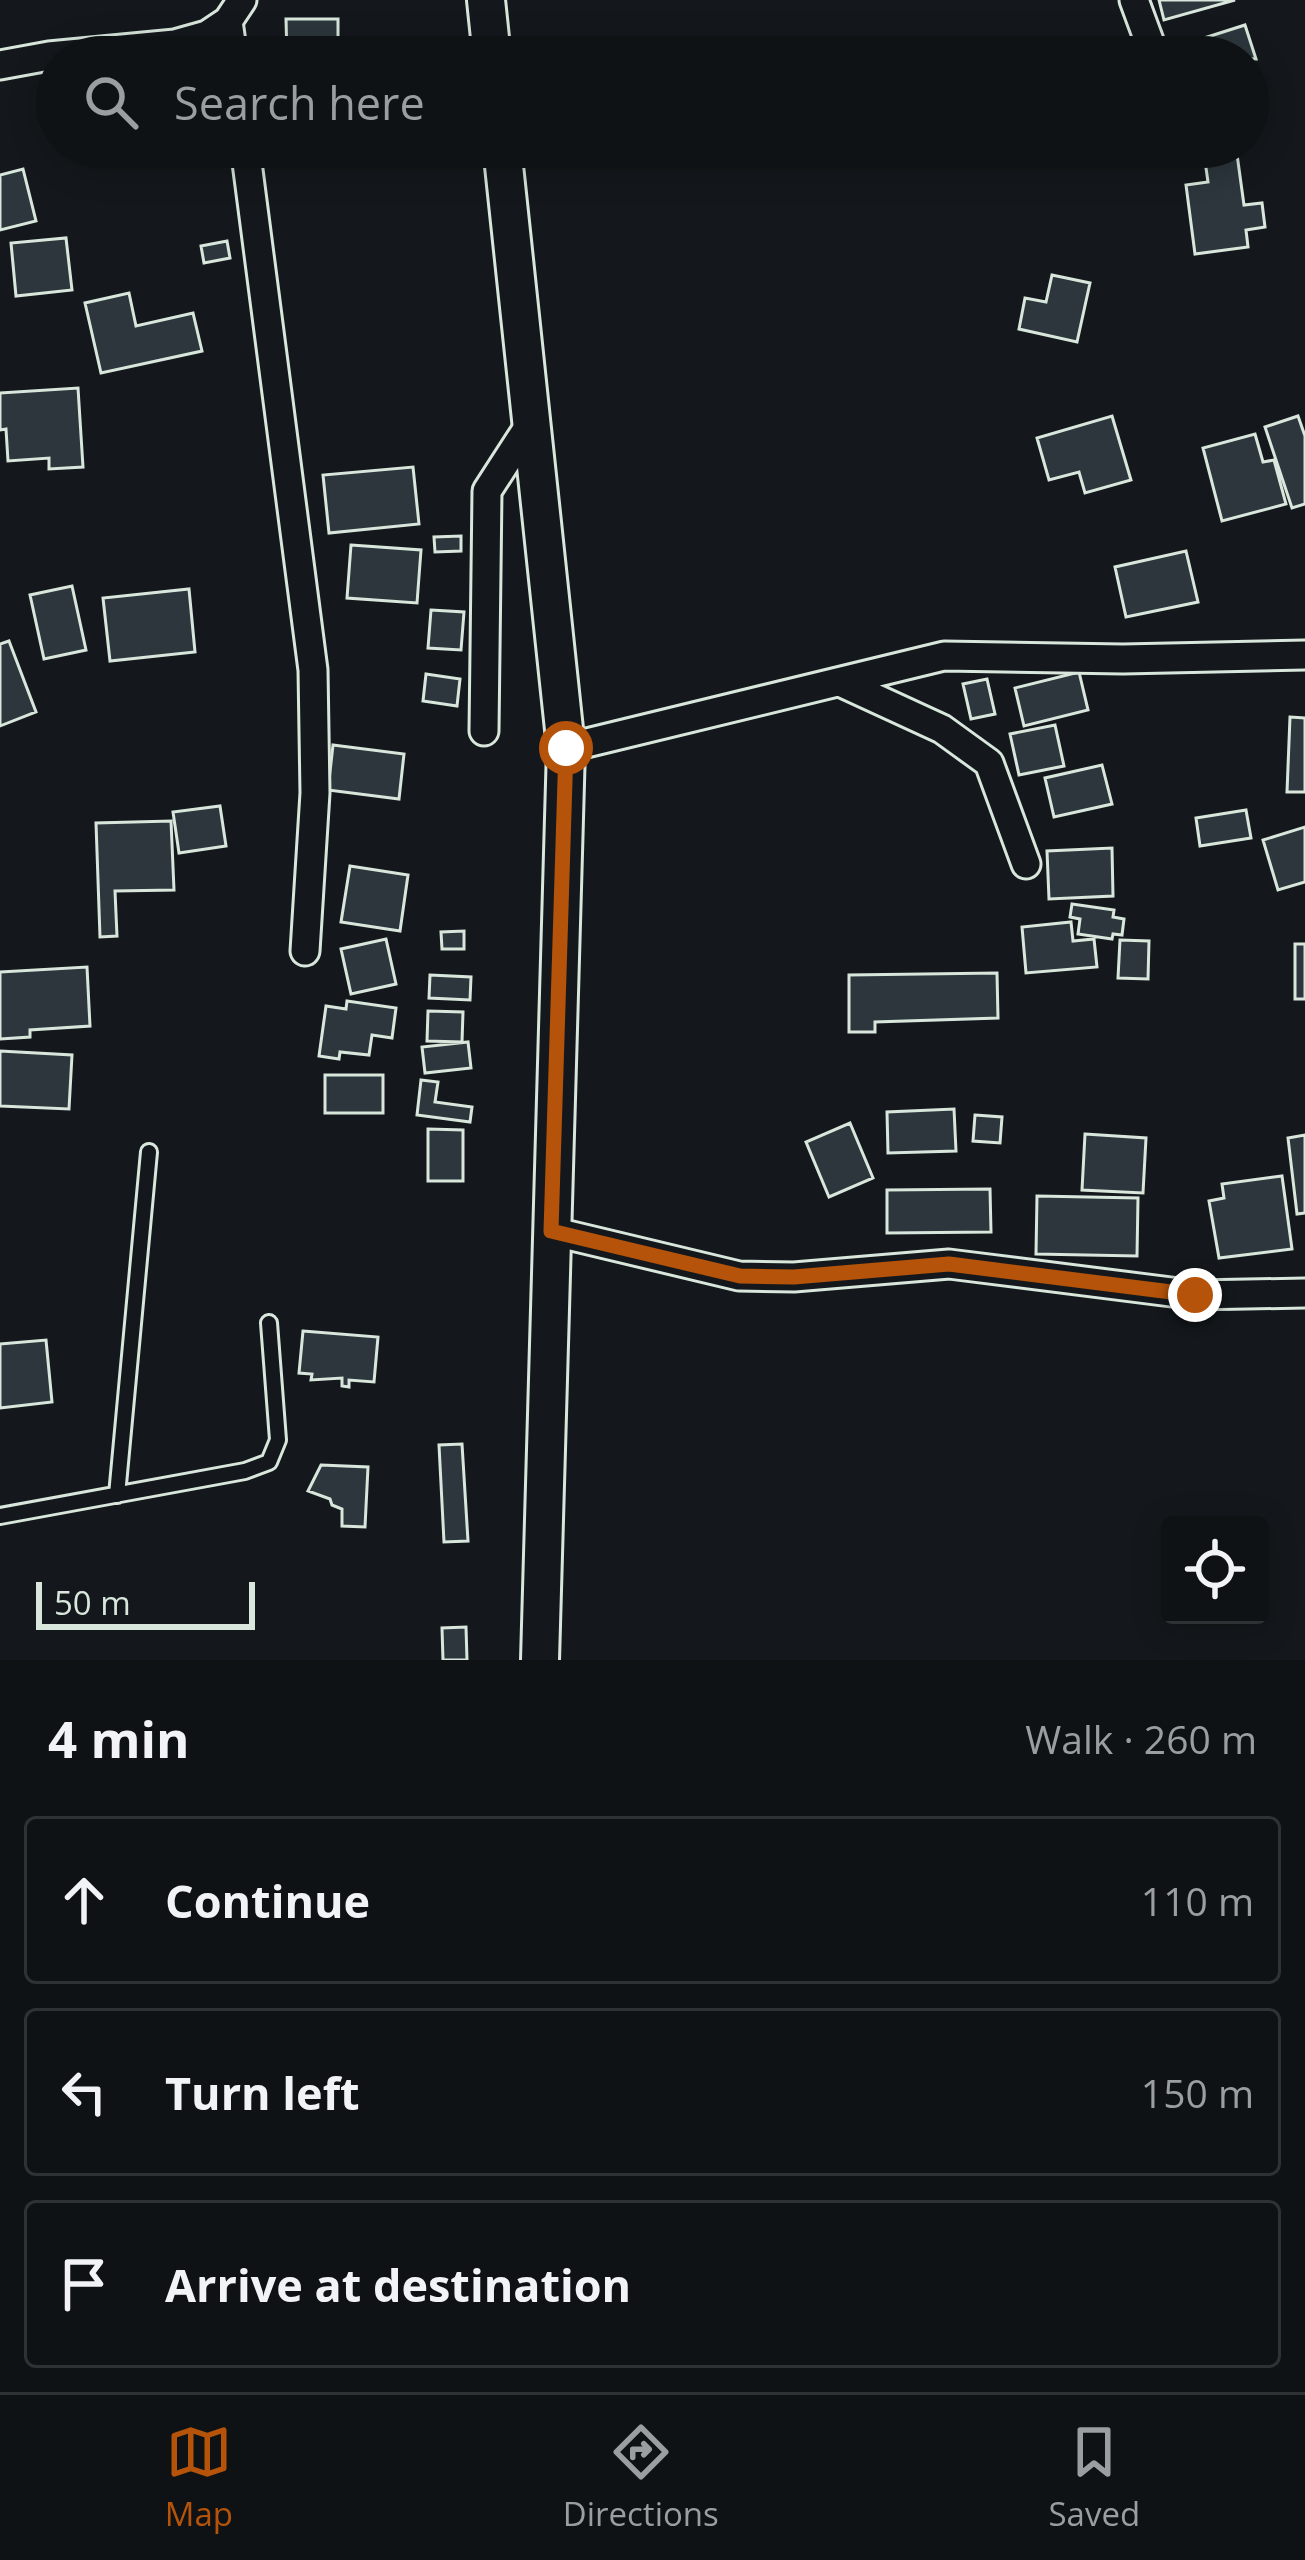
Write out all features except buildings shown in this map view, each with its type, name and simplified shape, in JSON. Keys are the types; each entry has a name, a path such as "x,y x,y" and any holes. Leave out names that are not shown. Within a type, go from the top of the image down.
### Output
{"main road":[{"path":"486,0 490,36"},
{"path":"504,168 566,748 540,1660"}],"street":[{"path":"1134,0 1147,36"},
{"path":"204,36 235,11"},
{"path":"0,65 36,58"},
{"path":"248,168 313,670 316,793 305,951"},
{"path":"484,731 487,491 531,423"},
{"path":"566,748 944,656 1305,655"},
{"path":"840,682 942,729 989,763 1026,864"},
{"path":"551,1231 740,1276 794,1277 949,1264 1195,1295 1305,1293"}],"lane":[{"path":"117,1495 149,1152"},
{"path":"0,1516 245,1471 269,1462 278,1440 269,1323"}],"route":[{"path":"566,748 551,1231 740,1276 794,1277 949,1264 1195,1295"}]}
